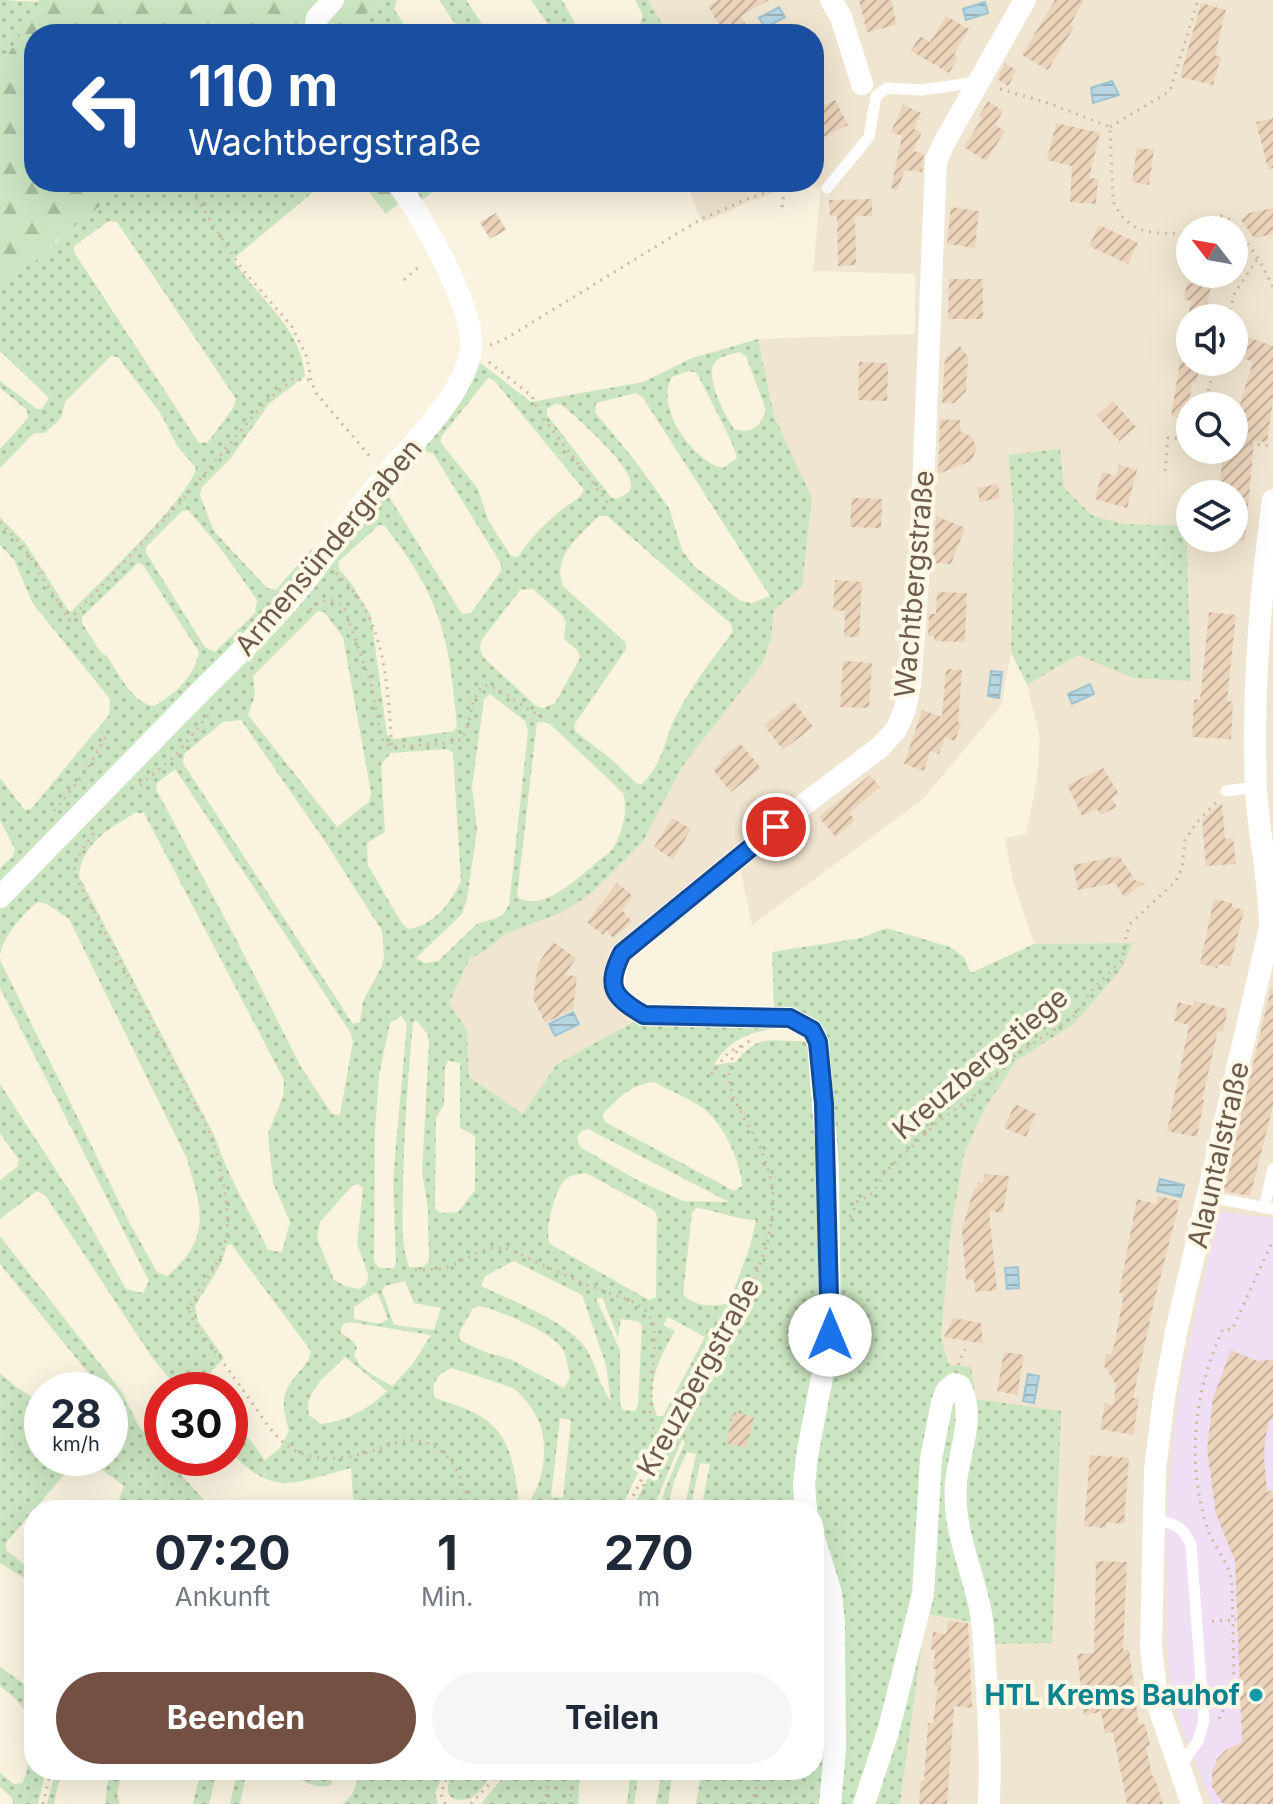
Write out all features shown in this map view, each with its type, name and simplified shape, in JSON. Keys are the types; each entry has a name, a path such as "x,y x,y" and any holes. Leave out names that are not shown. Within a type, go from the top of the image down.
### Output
{"street":[{"path":"316,24 317,18 333,0"},
{"path":"831,0 841,17 862,84"},
{"name":"Wachtbergstraße","path":"829,1241 824,1104 818,1042 812,1030 790,1018 644,1015 624,1003 614,988 613,972 622,953 798,809 879,748 896,730 905,709 910,684 921,525 936,161 945,141 982,83 1025,0"},
{"path":"404,192 438,252 480,349"},
{"name":"Armensündergraben","path":"0,897 289,601 387,474 420,438 480,349"},
{"name":"Alauntalstraße","path":"1192,1804 1178,1770 1153,1678 1150,1636 1152,1519 1158,1438 1176,1332 1269,957 1270,908 1256,787 1255,731 1266,625 1273,500"},
{"path":"805,1500 807,1456 830,1335 829,1241"},
{"path":"864,1804 888,1732 923,1594 931,1459 942,1402 947,1390 954,1384 960,1386 964,1393 966,1412 964,1447 956,1482 957,1522 981,1611 991,1738 989,1804"},
{"path":"824,1570 831,1593 834,1624 835,1750 830,1804"}],"lane":[{"path":"827,188 869,137 876,96 887,88 921,90 982,83"},
{"path":"1225,794 1256,787"},
{"path":"1209,1197 1269,1209 1273,1169"},
{"path":"1152,1519 1176,1523 1186,1533 1191,1545 1204,1721 1189,1758 1178,1770"}],"path":[{"path":"1110,127 1170,91 1198,0"},
{"path":"982,83 1048,103 1110,127"},
{"path":"1110,127 1113,201 1117,211 1127,223 1141,232 1176,233"},
{"path":"609,504 539,413 532,396 480,349 505,339 701,219 769,192"},
{"path":"782,207 784,192"},
{"path":"196,198 242,269 291,325 307,357 311,380 330,412 387,474"},
{"path":"1248,245 1273,287"},
{"path":"404,280 438,252"},
{"path":"1232,304 1235,292 1258,258"},
{"path":"0,522 25,549 69,620 179,504 265,402 284,385 299,377 311,380"},
{"path":"1165,471 1168,438 1176,438"},
{"path":"1248,443 1269,446"},
{"path":"321,560 359,598 380,642 385,663 392,747"},
{"path":"302,617 322,600 336,600 344,607 371,684 381,737 392,747 460,740 468,725 473,699 484,685 492,686 546,720"},
{"path":"135,789 175,756 212,711"},
{"path":"48,819 87,770 106,736"},
{"name":"Kreuzbergstiege","path":"829,1241 852,1215 858,1201 873,1193 885,1172 925,1134 976,1094 1013,1057 1074,1016 1092,990 1121,961 1131,923 1176,881 1182,868 1185,840 1197,822 1225,794"},
{"path":"96,828 74,864 76,877 212,1137 221,1168 227,1230 224,1249 193,1298 189,1310 194,1322 274,1433 291,1448 309,1457 331,1458 363,1454 409,1440 426,1443 446,1454 457,1469 465,1487 466,1500"},
{"path":"711,1074 729,1052 758,1037"},
{"name":"Kreuzbergstraße","path":"631,1500 662,1440 735,1317 757,1270 769,1232 773,1199 769,1170 733,1101 728,1074 732,1060 744,1044"},
{"path":"925,1134 935,1101"},
{"path":"1217,1722 1234,1687 1235,1620 1231,1575 1207,1528 1198,1488 1194,1461 1197,1413 1212,1354 1223,1329 1232,1330 1273,1240"},
{"path":"415,1270 444,1269 492,1248 506,1248 582,1283 634,1302 646,1311 653,1322 655,1340 650,1416 654,1430 662,1440"},
{"path":"643,1500 644,1475"},
{"path":"1214,1621 1235,1620"},
{"path":"43,1804 49,1780"},
{"path":"445,1804 441,1794 446,1780"},
{"path":"471,1804 493,1780"},
{"path":"544,1804 549,1780"},
{"path":"570,1804 572,1780"},
{"path":"751,1804 759,1780"}],"shaded area":[{"path":"648,0 1273,0 1273,1804 900,1804 926,1614 991,1625 1052,1642 1054,1550 976,1399 948,1364 941,1337 951,1229 964,1155 984,1110 1016,1061 1042,1043 1132,943 1034,944 1013,881 1005,838 1026,834 1037,780 1040,738 1027,685 1078,655 1133,678 1177,552 1248,552 1248,480 1176,480 1176,526 1125,524 1093,516 1064,488 1008,455 1014,512 1011,652 1001,706 922,800 752,925 741,871 630,960 622,974 623,985 631,997 646,1005 633,1022 557,1064 523,1114 469,1077 467,1030 449,1003 470,958 484,952 505,934 529,924 643,841 682,767 763,663 771,638 774,610 802,586 812,498 774,416 758,339 915,334 915,274 813,271 821,192 824,192 824,24 663,24"},
{"path":"690,192 778,192 702,223"},
{"path":"1219,1212 1273,1218 1273,1804 1212,1804 1180,1725 1170,1683 1166,1636 1166,1523 1173,1437 1182,1374"}],"green space":[{"path":"0,0 42,2 28,24 24,24 24,30 0,67"},
{"path":"38,0 382,0 354,24 28,24 41,3"},
{"path":"382,0 397,0 394,9 404,24 354,24"},
{"path":"439,0 466,0 482,24 455,24"},
{"path":"531,0 562,0 575,24 548,24"},
{"path":"635,0 648,0 662,24 640,24 643,15"},
{"path":"24,30 24,192 106,192 106,201 43,255 0,285 0,67"},
{"path":"107,192 313,192 233,259 287,328 302,358 305,376 269,404 230,459 202,487 200,495 214,531 267,588 276,590 311,549 316,555 284,597 0,890 0,868 12,857 15,849 0,820 0,778 25,810 31,809 109,715 110,699 33,604 14,560 0,545 0,517 26,544 70,613 160,520 190,482 196,468 177,446 161,414 118,357 111,356 65,402 61,418 45,433 34,433 0,468 0,449 28,418 27,410 0,388 0,381 37,409 42,409 49,398 0,351 0,285 43,255","holes":["109,221 117,222 236,399 208,442 199,443 74,252 74,246","188,510 221,549 257,600 255,613 215,652 205,647 146,553 146,547 182,511","138,563 143,565 199,652 189,676 154,706 133,694 82,623 82,617"]},
{"path":"369,192 412,192 386,214"},
{"path":"414,192 433,192 420,201"},
{"path":"758,339 774,416 812,498 802,586 774,610 771,638 763,663 682,767 643,841 593,892 563,912 505,934 484,952 470,958 449,1003 467,1030 469,1077 523,1114 557,1064 633,1022 780,1028 742,1038 726,1049 714,1065 736,1062 744,1052 760,1042 808,1041 816,1057 820,1335 814,1385 831,1388 838,1353 815,1023 796,1011 774,1009 772,952 861,938 886,928 950,947 964,957 971,973 1034,944 1133,943 1121,969 1075,1023 1016,1061 984,1110 964,1155 951,1229 941,1337 948,1364 971,1367 976,1399 1061,1411 1052,1643 992,1644 991,1625 926,1614 900,1804 696,1804 700,1780 824,1780 824,1500 703,1500 710,1464 700,1463 692,1500 686,1500 696,1454 687,1452 670,1500 662,1500 685,1442 682,1440 656,1500 637,1500 666,1442 692,1401 683,1396 649,1450 625,1500 529,1500 537,1488 544,1454 542,1431 530,1405 513,1389 452,1368 434,1383 435,1398 474,1413 498,1431 511,1459 519,1500 353,1500 351,1468 300,1481 273,1481 248,1467 248,1438 265,1460 280,1448 289,1431 285,1394 311,1351 231,1244 227,1245 221,1264 195,1306 198,1321 224,1358 211,1372 164,1372 45,1195 37,1191 0,1219 0,1180 17,1167 19,1160 0,1133 0,1084 78,1204 126,1289 143,1293 149,1281 0,988 0,960 128,1220 157,1272 167,1276 191,1249 200,1222 197,1193 187,1159 69,919 47,904 38,902 14,927 4,942 0,957 0,905 213,685 474,358 531,402 643,382 692,358","holes":["739,352 746,356 766,410 758,425 740,431 734,429 721,406 712,369 717,360 726,356","689,371 697,373 737,458 723,468 700,456 689,445 673,418 668,390 672,377","488,378 493,379 584,490 542,527 518,557 511,556 488,520 478,489 441,443 441,437","636,393 643,398 770,596 752,603 741,601 694,566 682,550 669,508 595,412 596,403","555,404 562,405 591,431 624,468 631,487 627,493 617,499 611,497 547,415 547,409","426,452 433,453 501,564 501,571 471,613 462,614 388,495 389,487","599,516 607,516 731,624 733,631 682,705 659,760 642,784 636,783 576,732 574,725 626,649 625,642 563,586 561,565 564,556","379,525 385,526 419,575 439,619 450,666 457,725 454,731 394,739 387,735 371,616 339,569 338,562","533,589 563,616 566,623 564,639 578,651 580,658 555,703 543,708 536,706 483,657 481,641 520,590","318,611 324,612 343,637 371,793 369,802 337,827 248,715 255,695 253,676","490,694 525,721 528,731 509,905 502,916 477,924 438,961 425,963 416,958 462,914 467,899 477,830 472,786 484,699","241,720 324,840 382,931 382,966 363,1001 360,1022 353,1024 183,763 184,754 223,722","537,722 549,723 623,793 623,824 610,852 566,888 540,900 528,901 517,896","447,749 453,753 461,881 440,912 425,923 408,929 368,865 367,843 385,832 381,764 391,753","175,769 350,1032 353,1041 340,1115 332,1114 301,1067 156,789 157,783","135,813 144,813 284,1080 283,1096 268,1134 273,1183 290,1222 282,1252 268,1250 215,1137 79,876 81,864 91,846","401,1016 407,1023 393,1178 394,1268 380,1268 374,1262 375,1132 379,1075 390,1023","416,1020 428,1035 429,1043 422,1172 428,1210 429,1262 422,1267 409,1267 403,1237 404,1165 413,1023","448,1061 460,1063 460,1128 475,1136 475,1190 458,1212 440,1213 435,1208 436,1118 444,1105 445,1067","654,1082 711,1115 730,1144 742,1186 734,1191 605,1122 602,1115 613,1103 646,1083","588,1129 729,1202 683,1201 637,1180 580,1147 577,1138 581,1131","586,1173 654,1210 657,1216 656,1297 649,1300 550,1244 548,1238 553,1203 563,1182 573,1175","358,1184 363,1188 357,1244 368,1274 367,1283 360,1289 334,1280 317,1238 320,1222 352,1186","696,1208 756,1220 729,1303 698,1304 683,1294 692,1213","514,1261 582,1295 606,1365 611,1401 587,1350 578,1340 553,1321 481,1286 485,1276","405,1281 414,1303 441,1308 434,1330 394,1325 382,1291 385,1286","378,1294 388,1319 380,1324 354,1319 354,1307","602,1297 618,1337 621,1319 637,1321 642,1325 638,1405 635,1411 623,1410 620,1404 620,1350 596,1299","478,1306 523,1322 547,1335 562,1348 570,1378 564,1388 510,1359 460,1340 459,1333 473,1308","668,1317 705,1337 663,1416 657,1416 653,1405 653,1383 659,1361 675,1331 663,1325","349,1322 431,1335 412,1365 392,1386 359,1364 354,1355 357,1348 353,1341 340,1332 343,1324","345,1357 387,1391 356,1414 320,1424 309,1415 310,1397 325,1376","560,1418 571,1420 563,1498 551,1497"]},
{"path":"1060,449 1064,488 1093,516 1125,524 1176,526 1176,552 1187,552 1191,681 1133,678 1078,655 1027,685 1011,652 1014,512 1008,455"},
{"path":"0,1236 106,1372 87,1372 0,1264"},
{"path":"0,1373 24,1392 24,1476 63,1476 42,1500 24,1500 24,1522 6,1543 6,1550 24,1564 24,1578 0,1563"},
{"path":"128,1404 144,1432 144,1476 182,1476 204,1500 119,1500 124,1486 110,1476 128,1476"},
{"path":"0,1667 24,1684 24,1710 15,1698 0,1686"},
{"path":"0,1773 14,1784 22,1783 24,1779 44,1780 38,1804 13,1804 12,1798 0,1787"},
{"path":"53,1780 61,1780 54,1804 47,1804"},
{"path":"108,1780 120,1780 117,1795 120,1804 105,1804"},
{"path":"199,1780 215,1780 209,1804 193,1804"},
{"path":"236,1780 245,1780 240,1804 230,1804"},
{"path":"302,1780 332,1780 331,1785 311,1784"},
{"path":"357,1780 441,1780 435,1793 438,1804 342,1804"},
{"path":"488,1780 469,1799 460,1800 450,1796 449,1782"},
{"path":"501,1780 579,1780 578,1804 481,1804"},
{"path":"630,1780 638,1780 634,1804 627,1804"},
{"path":"660,1780 672,1780 668,1804 656,1804"}],"water":[{"path":"985,2 988,13 966,20 963,9"},
{"path":"779,7 785,17 772,24 763,24 759,18"},
{"path":"1112,81 1119,95 1093,103 1091,88"},
{"path":"991,671 1002,672 999,698 988,696"},
{"path":"1090,684 1094,694 1072,704 1068,694"},
{"path":"573,1012 579,1024 555,1036 549,1024"},
{"path":"1160,1179 1184,1185 1181,1197 1157,1191"},
{"path":"1018,1267 1019,1288 1007,1289 1005,1268"},
{"path":"1028,1374 1039,1376 1034,1403 1023,1401"}],"building":[{"path":"718,0 769,0 741,16 745,24 718,24 708,6"},
{"path":"859,0 891,0 897,25 867,32"},
{"path":"1055,0 1084,0 1070,25 1074,27 1048,70 1022,55"},
{"path":"1201,3 1226,10 1215,55 1221,57 1213,85 1180,77"},
{"path":"946,16 969,29 954,54 958,57 949,73 911,51 920,36 930,42"},
{"path":"1005,63 1017,70 1008,86 997,79"},
{"path":"835,100 848,125 824,137 824,105"},
{"path":"988,101 1003,111 995,125 1005,131 986,161 964,147 982,118 979,116"},
{"path":"903,105 921,113 914,129 922,132 913,151 924,153 922,172 905,170 897,190 891,188 902,136 891,132"},
{"path":"1273,118 1273,168 1268,169 1256,122"},
{"path":"1056,123 1100,133 1089,178 1098,179 1096,204 1070,202 1072,166 1047,160"},
{"path":"1137,148 1154,150 1149,185 1132,182"},
{"path":"872,199 872,216 855,216 856,265 838,266 837,216 830,216 829,200"},
{"path":"951,207 979,211 975,248 947,244"},
{"path":"1273,208 1273,234 1254,238 1248,230 1246,216"},
{"path":"496,213 506,230 490,239 480,222"},
{"path":"1099,225 1138,243 1128,264 1089,246"},
{"path":"949,279 983,279 983,319 948,319"},
{"path":"1186,288 1210,288 1208,304 1190,304 1191,301 1184,300"},
{"path":"1248,337 1273,346 1273,401 1267,442 1254,441 1248,508 1248,480 1220,480 1222,464 1248,464 1248,392 1244,392 1253,362 1248,360"},
{"path":"960,346 968,357 966,391 954,403 942,403 945,358"},
{"path":"859,362 888,363 887,401 858,400"},
{"path":"1178,376 1198,376 1191,392 1176,392 1176,417 1171,416"},
{"path":"1113,401 1136,427 1119,441 1097,416"},
{"path":"940,419 960,420 960,431 972,437 977,448 971,461 938,474"},
{"path":"1119,465 1137,470 1127,508 1095,499 1102,472 1116,476"},
{"path":"998,484 1000,498 980,502 977,488"},
{"path":"852,498 882,499 881,528 850,527"},
{"path":"936,516 965,528 951,564 933,563"},
{"path":"835,580 862,582 859,637 844,637 845,611 833,610"},
{"path":"937,592 967,593 965,642 934,641 934,636 928,636 929,614 936,614"},
{"path":"1209,612 1236,615 1227,701 1233,702 1231,739 1192,737 1194,699 1200,700"},
{"path":"843,661 872,663 869,708 840,707"},
{"path":"946,669 962,670 958,722 961,723 955,741 945,737 939,754 930,751 924,771 904,764 922,710 942,717"},
{"path":"794,702 813,727 783,750 764,725"},
{"path":"740,743 761,768 731,792 713,770"},
{"path":"1103,768 1119,794 1112,798 1117,807 1100,815 1097,809 1082,816 1067,785"},
{"path":"870,775 880,787 849,813 855,820 836,837 819,817"},
{"path":"1222,803 1225,839 1233,838 1236,864 1206,866 1202,820"},
{"path":"672,818 691,829 673,859 654,847"},
{"path":"1119,856 1134,878 1126,878 1145,883 1124,897 1115,883 1078,890 1073,865"},
{"path":"617,883 633,896 622,910 632,922 613,938 606,930 603,935 587,922"},
{"path":"1214,899 1232,903 1232,907 1244,910 1230,966 1218,964 1217,968 1200,964"},
{"path":"553,942 576,958 565,975 577,976 573,1009 545,1023 533,998 538,964"},
{"path":"1271,988 1273,1106 1250,1196 1223,1191"},
{"path":"1195,1001 1228,1009 1223,1032 1218,1031 1197,1137 1167,1131 1189,1025 1174,1021 1178,1002 1193,1006"},
{"path":"1015,1104 1036,1114 1026,1137 1004,1128"},
{"path":"985,1174 1009,1176 1003,1213 989,1211 997,1290 975,1292 974,1279 966,1280 962,1230 974,1188 977,1188 978,1182 983,1183"},
{"path":"1158,1196 1180,1201 1133,1398 1139,1399 1133,1435 1100,1429 1105,1403 1113,1405 1116,1384 1104,1366 1106,1354 1112,1355 1124,1294 1119,1293 1137,1199 1156,1204"},
{"path":"953,1318 981,1323 983,1344 944,1337"},
{"path":"1231,1350 1257,1361 1273,1360 1273,1420 1270,1419 1265,1438 1264,1457 1267,1492 1273,1490 1273,1804 1223,1804 1212,1787 1212,1772 1217,1759 1242,1742 1235,1561 1216,1514 1207,1449 1213,1398"},
{"path":"1004,1352 1024,1355 1017,1395 997,1391"},
{"path":"734,1412 754,1417 746,1448 726,1443"},
{"path":"1090,1455 1129,1458 1124,1524 1107,1522 1106,1528 1084,1526"},
{"path":"1096,1561 1127,1562 1123,1650 1129,1650 1139,1725 1145,1724 1152,1776 1163,1804 1127,1804 1113,1732 1105,1733 1101,1712 1084,1715 1077,1654 1094,1653"},
{"path":"948,1621 968,1623 972,1708 954,1706 947,1804 919,1804 928,1723 933,1723 938,1686 934,1686 933,1632 946,1634"}],"place":[{"name":"HTL Krems Bauhof","path":"1256,1695"}],"route":[{"path":"776,827 622,953 613,972 614,988 624,1003 644,1015 769,1016 790,1018 812,1030 818,1042 828,1169 830,1335"}]}
